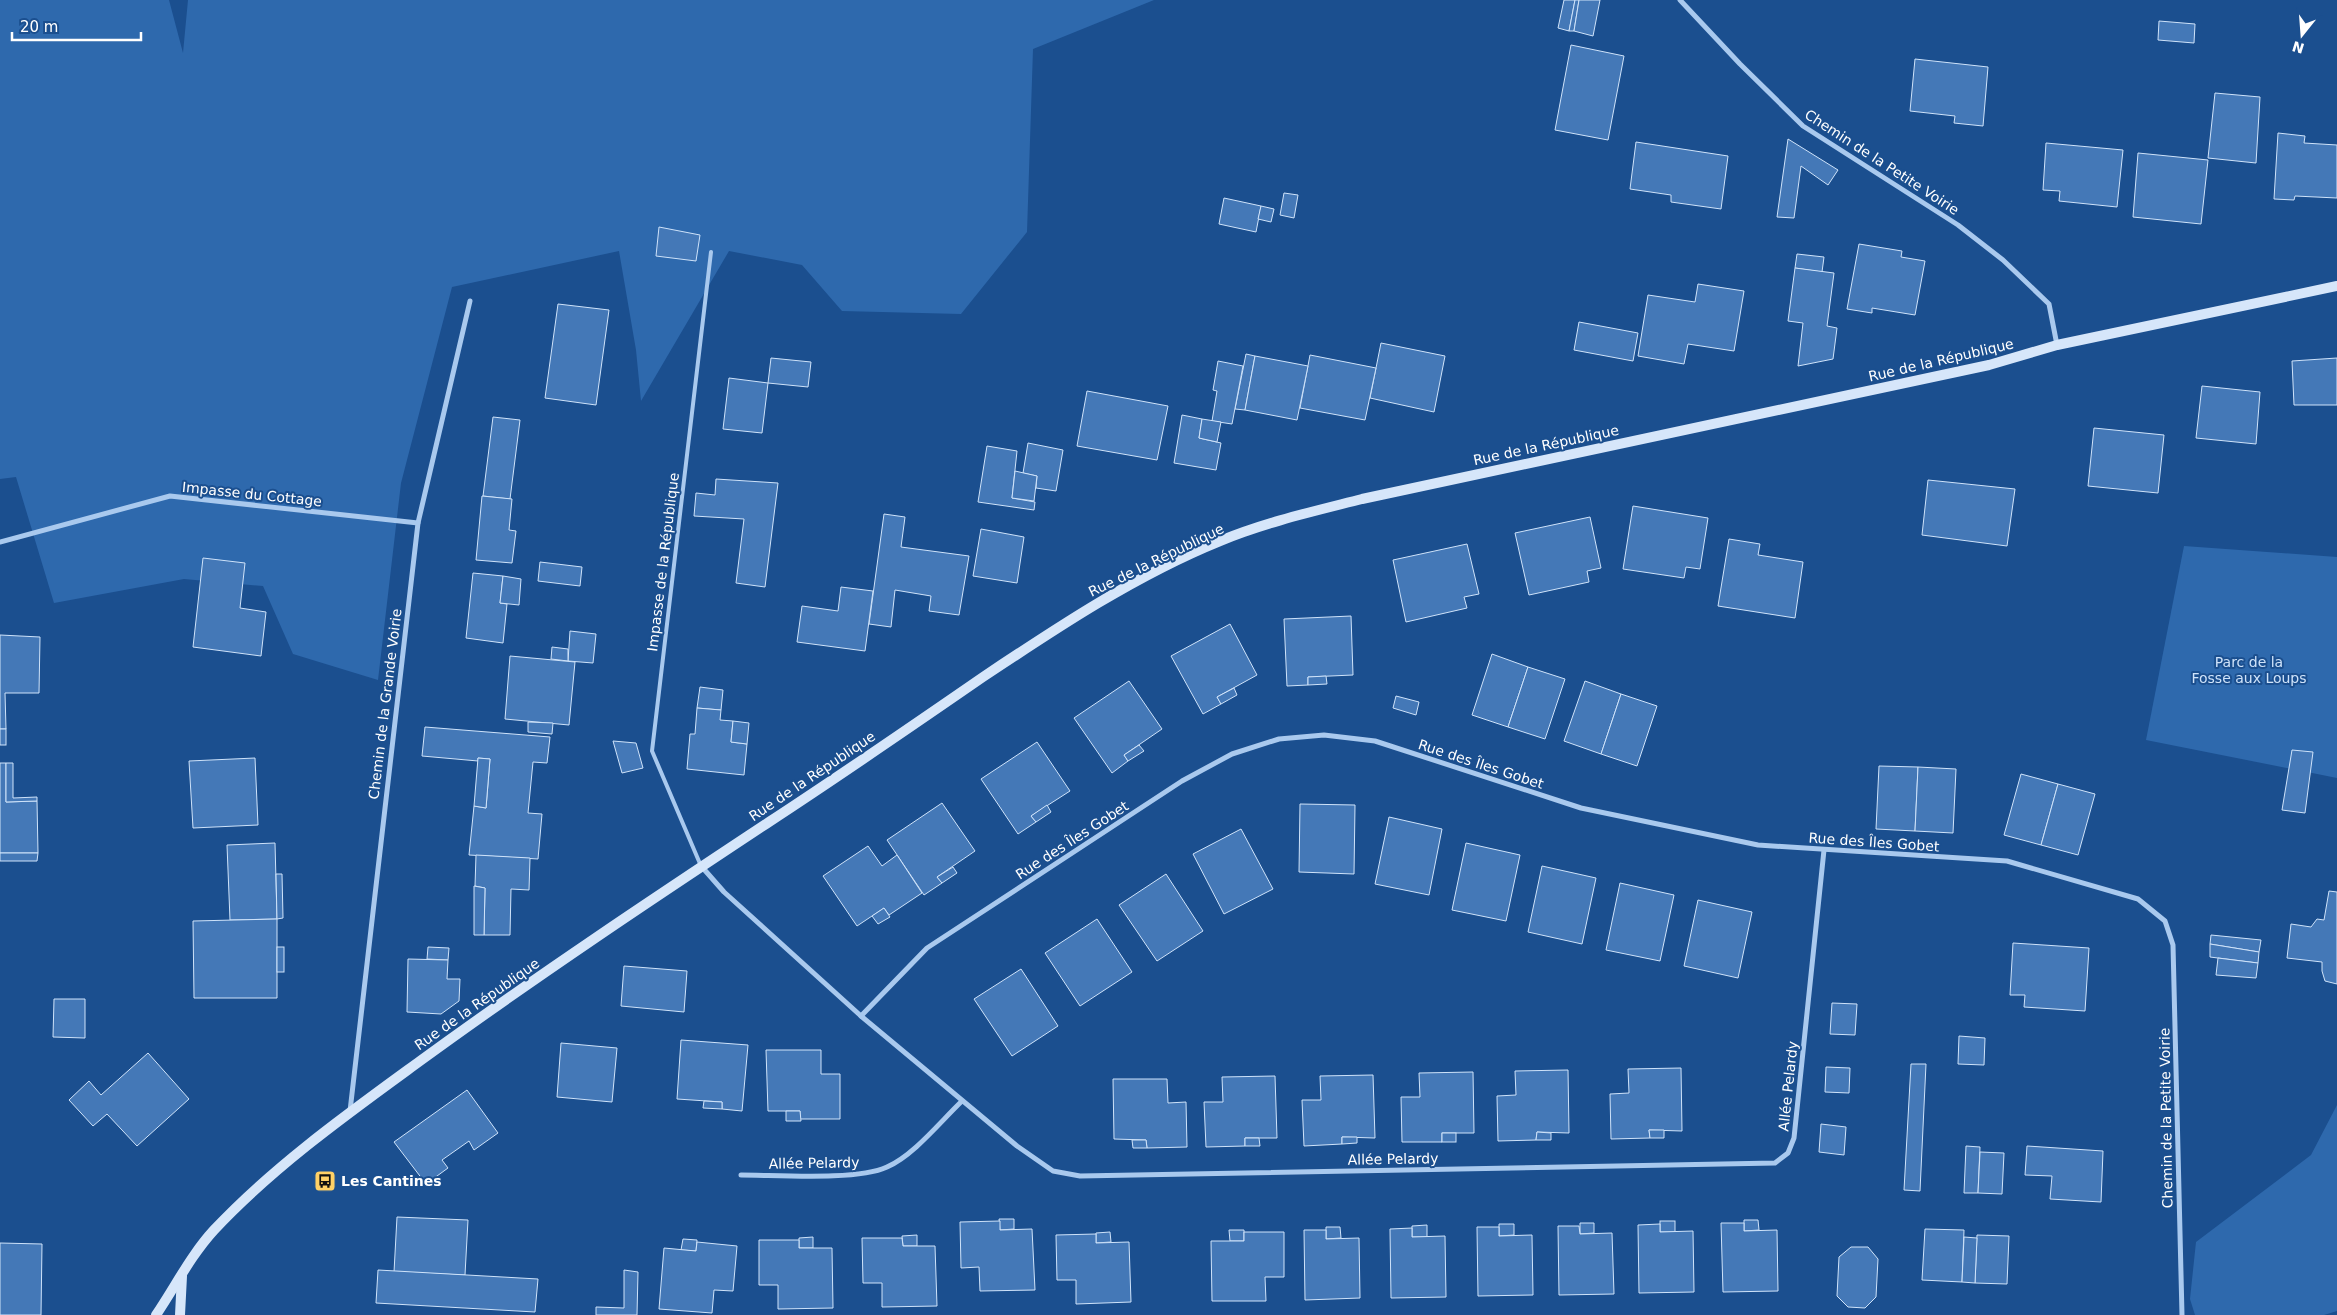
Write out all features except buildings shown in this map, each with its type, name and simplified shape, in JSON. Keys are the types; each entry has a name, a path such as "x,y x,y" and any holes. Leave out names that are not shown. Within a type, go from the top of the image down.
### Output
{"street":[{"name":"Chemin de la Petite Voirie","path":"1680,0 1740,64 1803,126 1958,225 2003,260 2049,304 2057,345"},
{"name":"Rue de la République","path":"156,1315 211,1233 234,1209 274,1174 349,1114 478,1019 700,866 1092,607 1220,540 1362,498 1980,367 2057,345 2337,286"},
{"name":"Chemin de la Grande Voirie","path":"349,1114 418,523 470,301"},
{"name":"Impasse du Cottage","path":"0,542 170,496 418,523"},
{"name":"Rue des Îles Gobet","path":"860,1016 928,948 1182,781 1232,754 1279,739 1324,734 1375,741 1581,808 1758,845 2007,861 2138,899 2165,921"},
{"name":"Allée Pelardy","path":"741,1175 858,1175 886,1168 904,1157 962,1101 1017,1146 1052,1171 1080,1176 1775,1163 1788,1153 1794,1138 1824,850"},
{"path":"700,866 724,892 860,1016 962,1101"},
{"name":"Chemin de la Petite Voirie","path":"2165,921 2172,945 2182,1315"},
{"path":"180,1315 182,1276"}],"lane":[{"name":"Impasse de la République","path":"700,866 652,751 711,252"}],"green space":[{"path":"0,0 169,0 183,53 188,0 1154,0 1033,49 1027,232 961,314 842,311 802,265 729,251 641,401 636,350 619,251 452,287 401,483 378,680 293,654 263,586 184,579 54,603 16,477 0,479"},
{"name":"Parc de la Fosse aux Loups","path":"2184,546 2337,557 2337,778 2146,740"},
{"path":"2337,1105 2337,1311 2324,1315 2195,1315 2190,1299 2196,1242 2311,1155"}],"place":[{"name":"Les Cantines","path":"325,1181"}]}
